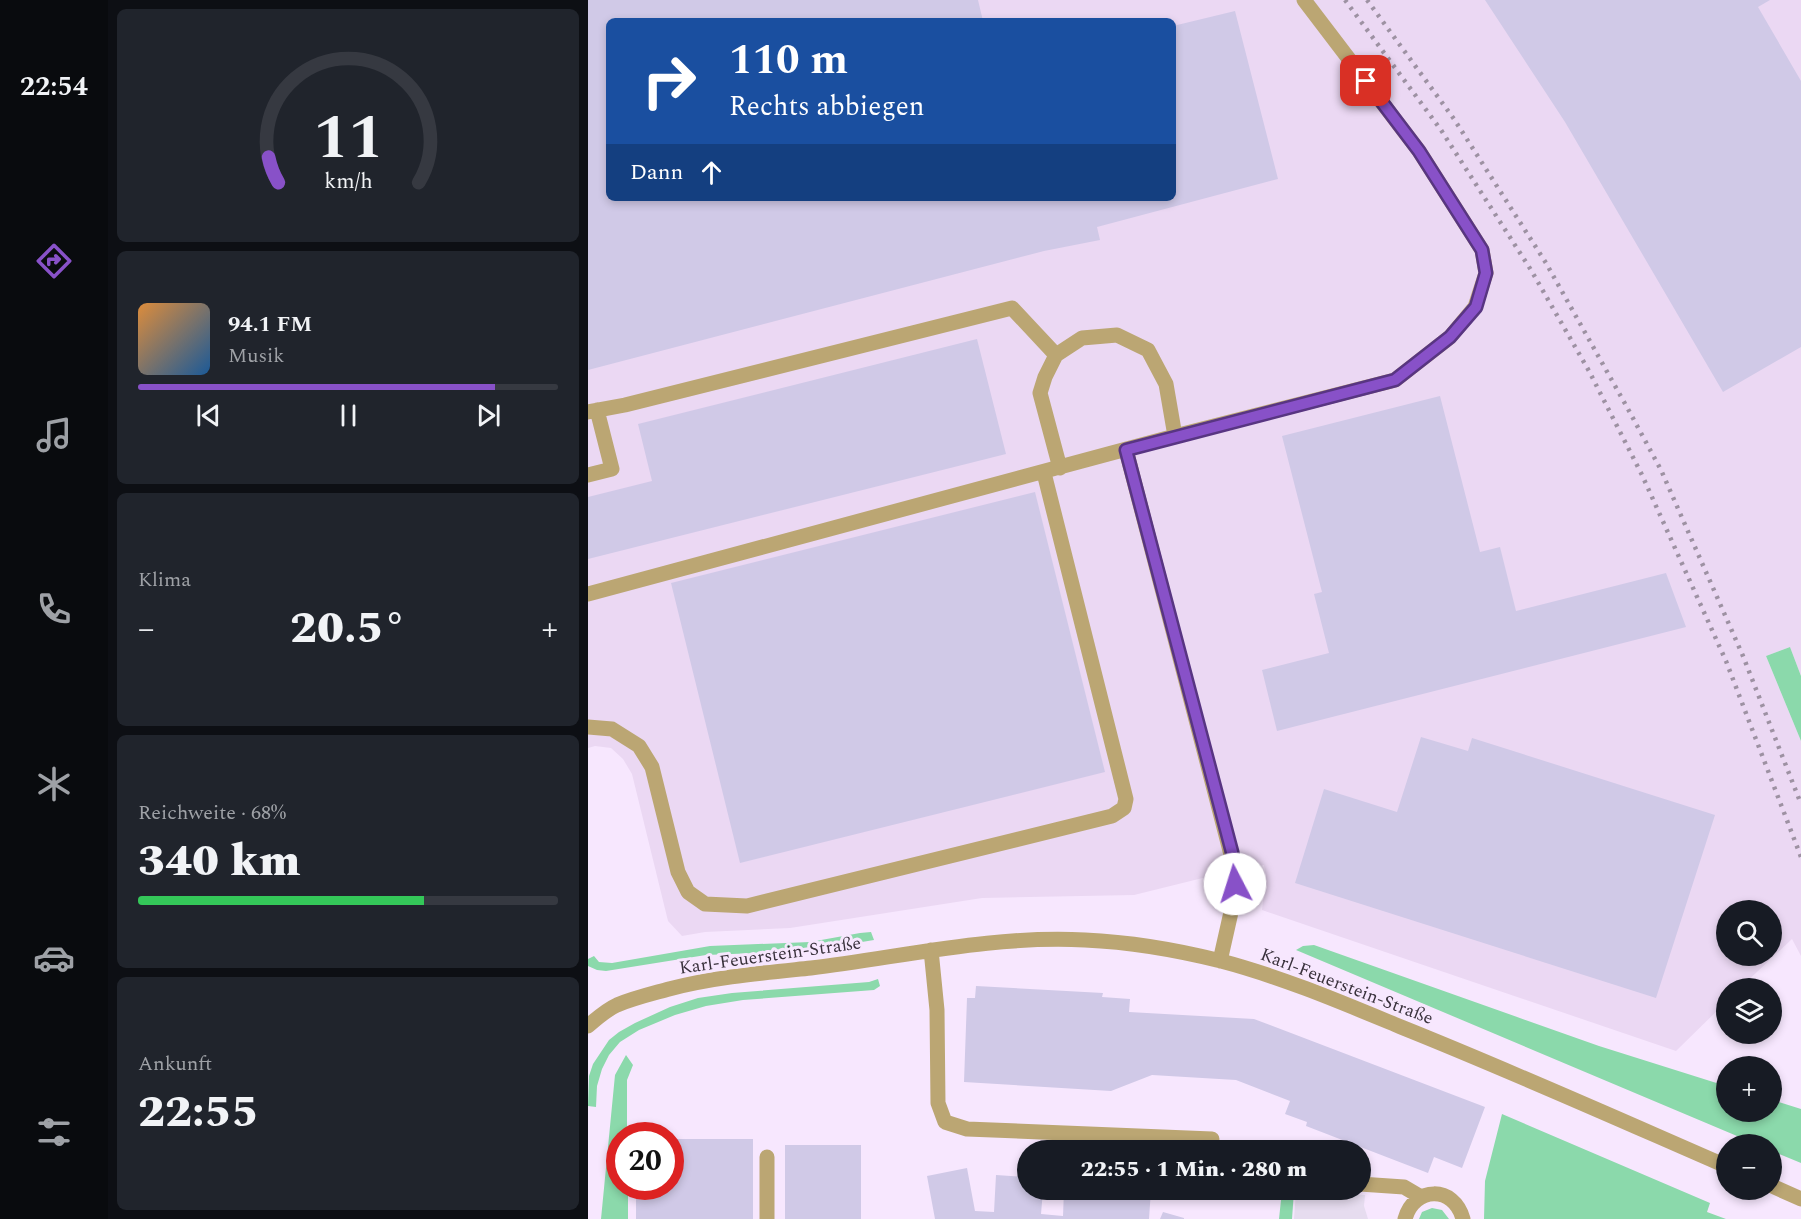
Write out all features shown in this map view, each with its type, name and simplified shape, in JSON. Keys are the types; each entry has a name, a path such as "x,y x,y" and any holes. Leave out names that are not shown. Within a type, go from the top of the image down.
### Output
{"street":[{"path":"588,594 1175,436 1395,380 1450,337 1476,307 1486,273 1482,250 1419,151 1304,0"},
{"path":"588,475 612,469 592,411 625,405 1012,308 1056,355"},
{"path":"1059,468 1040,393 1056,355 1082,338 1117,335 1148,350 1166,384 1175,436"},
{"path":"1126,450 1235,870 1234,899 1220,961"},
{"path":"588,727 612,729 639,746 652,767 678,872 688,892 705,904 747,906 1112,816 1124,808 1126,799 1044,473"},
{"name":"Karl-Feuerstein-Straße","path":"591,1018 636,998 684,985 738,975 886,958 931,950 1051,939 1084,940 1168,950 1220,961 1295,986 1440,1042 1716,1162"},
{"path":"931,950 937,1010 938,1103 945,1122 967,1129 1212,1139"},
{"path":"767,1157 767,1219"},
{"path":"1371,1185 1404,1187 1421,1197"},
{"path":"1782,1190 1801,1199"},
{"path":"1405,1219 1413,1202 1430,1194 1448,1197 1456,1203 1463,1219"}],"shaded area":[{"path":"588,0 1801,0 1801,676 1790,647 1766,656 1801,741 1801,956 1792,939 1782,948 1782,900 1716,900 1716,966 1763,966 1751,978 1716,978 1716,1012 1676,1051 1262,910 1266,877 1264,865 1134,895 982,898 790,928 705,932 682,936 668,921 632,774 623,759 611,748 595,746 588,748"},
{"path":"1295,1200 1365,1200 1368,1219 1294,1219"}],"green space":[{"path":"1790,647 1801,676 1801,741 1766,656"},
{"path":"871,932 874,940 807,951 706,955 606,971 588,966 588,959 594,956 599,962 612,963 710,946 810,942"},
{"path":"1314,945 1599,1046 1716,1083 1716,1122 1782,1122 1782,1103 1801,1109 1801,1163 1782,1155 1782,1134 1732,1134 1296,950 1303,946"},
{"path":"878,979 880,986 874,990 743,1000 706,1006 675,1015 639,1030 620,1042 609,1055 597,1086 596,1107 588,1106 589,1076 593,1064 609,1040 635,1023 670,1007 698,998 732,993 869,982"},
{"path":"626,1055 633,1065 627,1080 627,1122 610,1122 615,1075"},
{"path":"1502,1114 1710,1203 1707,1212 1726,1219 1484,1219 1485,1181"},
{"path":"606,1168 606,1200 628,1200 628,1219 601,1219"},
{"path":"1281,1200 1293,1200 1292,1219 1279,1219"},
{"path":"1432,1208 1442,1210 1449,1219 1419,1219 1422,1212"}],"building":[{"path":"588,0 978,0 982,18 606,18 606,201 1176,201 1176,25 1235,11 1278,179 1097,227 1100,240 1044,251 588,370"},
{"path":"1485,0 1770,0 1758,7 1801,81 1801,347 1723,392 1565,122"},
{"path":"977,339 1006,454 588,559 588,497 652,481 638,424"},
{"path":"1440,396 1480,552 1500,547 1516,611 1666,573 1686,627 1277,731 1262,670 1329,653 1314,594 1322,592 1282,436"},
{"path":"1035,492 1105,772 740,863 671,583"},
{"path":"1421,737 1468,751 1472,738 1715,815 1656,998 1295,883 1324,789 1397,812"},
{"path":"976,986 1103,993 1102,997 1130,999 1129,1012 1254,1019 1485,1107 1462,1168 1434,1157 1428,1173 1371,1151 1371,1140 1342,1140 1306,1126 1307,1122 1285,1114 1290,1101 1236,1080 1152,1075 1111,1091 964,1082 967,998 975,998"},
{"path":"684,1139 753,1139 753,1219 636,1219 636,1200 684,1200"},
{"path":"785,1145 861,1145 861,1219 785,1219"},
{"path":"967,1168 975,1211 994,1212 996,1175 1017,1176 1017,1200 1042,1200 1041,1214 1063,1216 1064,1200 1150,1200 1149,1219 935,1219 927,1176"},
{"path":"1163,1212 1184,1218 1184,1219 1160,1219"}],"railway":[{"path":"1345,0 1441,130 1531,270 1589,371 1642,475 1726,661 1801,857"},
{"path":"1367,0 1454,119 1546,263 1661,470 1743,656 1801,804"}],"route":[{"path":"1235,884 1232,852 1126,450 1395,380 1450,337 1476,307 1486,273 1482,250 1419,151 1366,81"}]}
